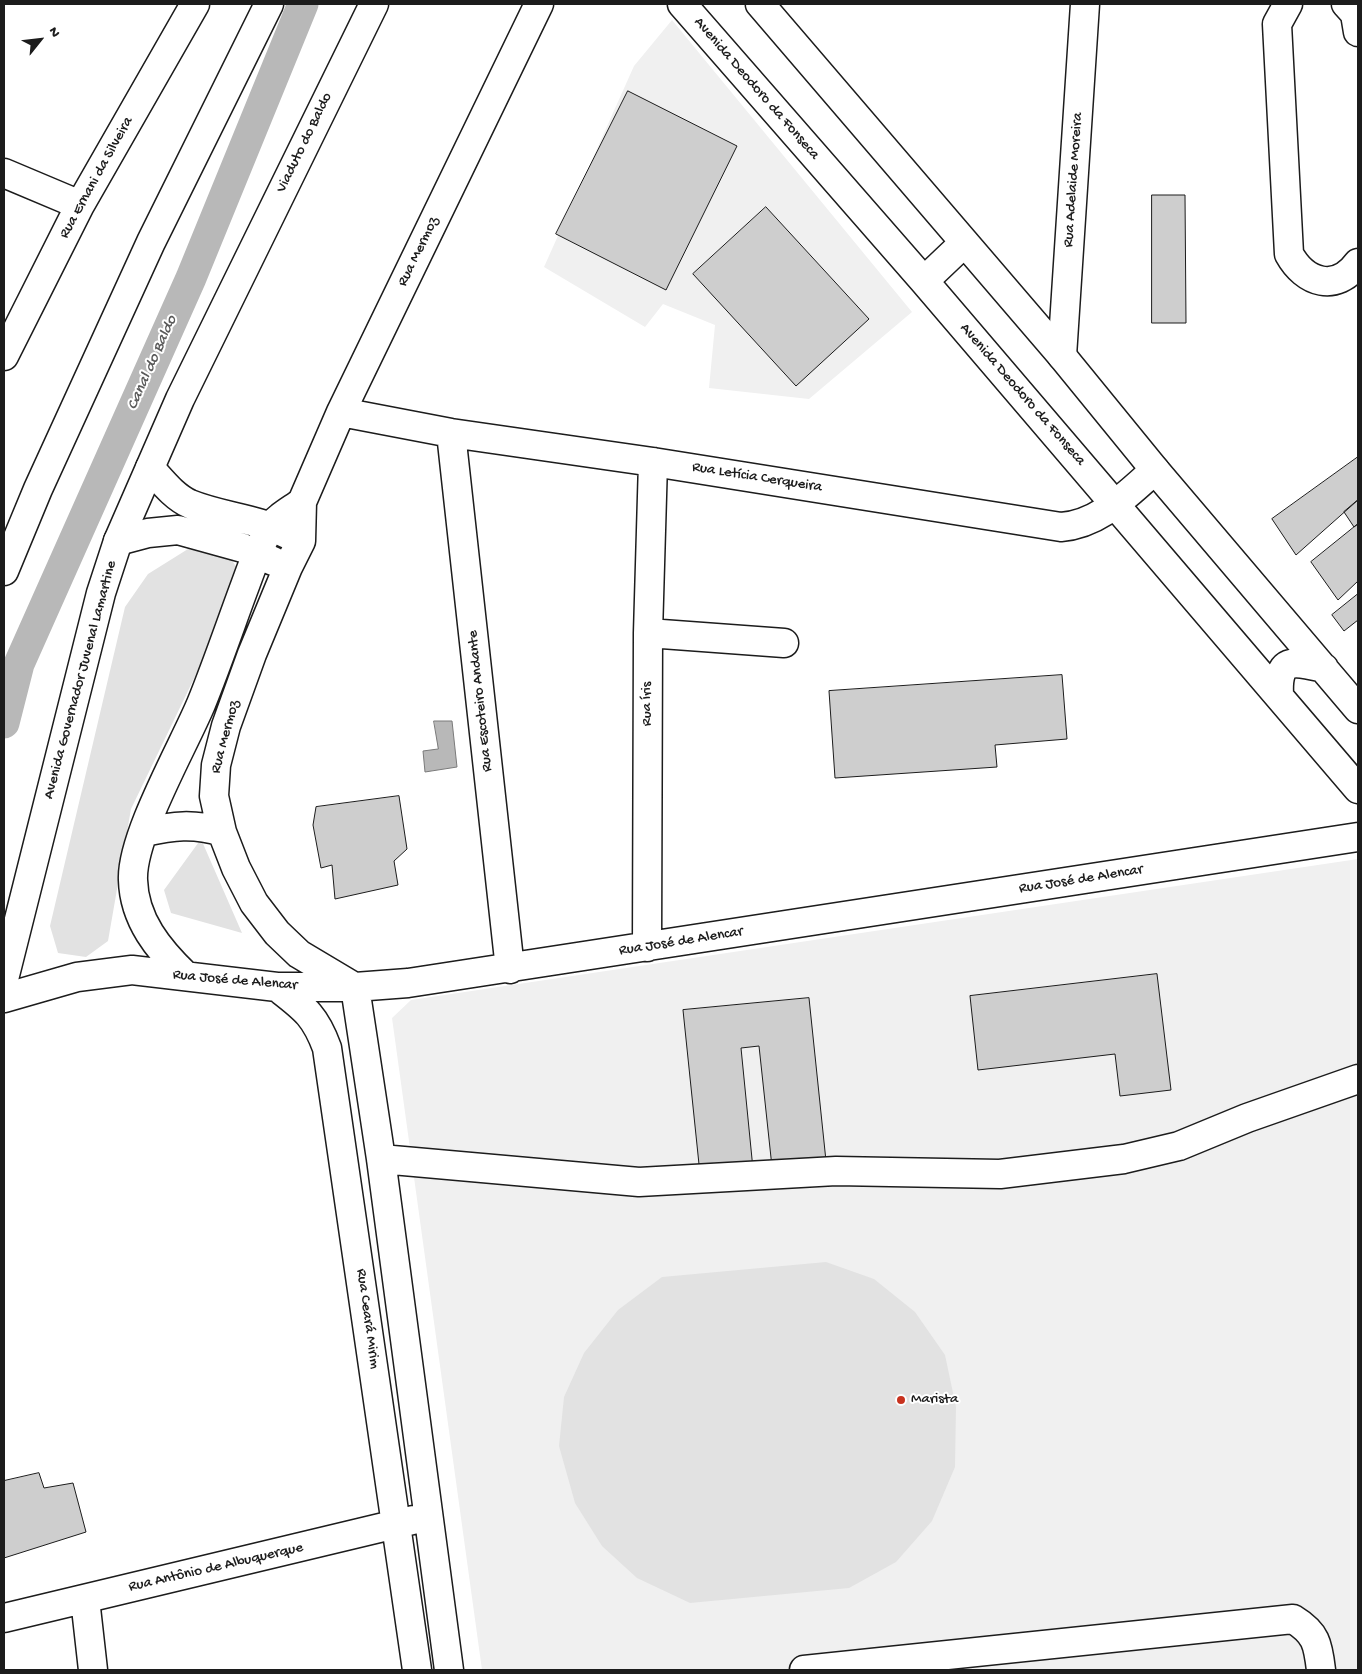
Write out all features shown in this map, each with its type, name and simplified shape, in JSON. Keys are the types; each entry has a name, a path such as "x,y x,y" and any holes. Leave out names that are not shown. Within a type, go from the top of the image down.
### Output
{"street":[{"name":"Rua Ernani da Silveira","path":"4,356 80,205 195,4"},
{"path":"4,571 38,489 151,242 269,4"},
{"name":"Viaduto do Baldo","path":"236,282 374,4"},
{"name":"Rua Mermoz","path":"355,987 299,954 277,933 254,903 236,868 222,832 214,796 216,765 229,717 288,567 301,541 302,502 341,412 539,4"},
{"name":"Avenida Deodoro da Fonseca","path":"682,4 924,281 1279,695 1358,790"},
{"path":"760,4 1062,356 1155,470 1358,709"},
{"name":"Rua Adelaide Moreira","path":"1062,356 1086,4"},
{"path":"1288,4 1277,24 1289,254 1302,273 1326,281 1345,276 1358,263"},
{"path":"1346,4 1355,14 1358,32"},
{"path":"4,173 80,205"},
{"path":"924,281 964,244"},
{"name":"Avenida Governador Juvenal Lamartine","path":"4,979 101,593 118,541 236,282"},
{"name":"Rua Letícia Cerqueira","path":"341,412 451,433 653,462 1061,527 1089,521 1115,504 1155,470"},
{"name":"Rua Escoteiro Andante","path":"451,433 510,969"},
{"name":"Rua Íris","path":"647,948 648,633 653,462"},
{"path":"150,468 178,496 190,504 271,526 301,541"},
{"name":"Rua Mermoz","path":"186,976 154,942 142,921 135,900 132,878 144,832 201,704 257,555 271,526 302,502"},
{"path":"118,541 148,533 178,530 243,548 288,567"},
{"path":"648,633 784,643"},
{"path":"1279,695 1278,679 1285,667 1297,661 1324,668"},
{"path":"144,832 174,826 202,825 222,832"},
{"name":"Rua José de Alencar","path":"4,998 77,977 132,970 277,987 355,987 408,983 647,948 1358,837"},
{"name":"Rua Ceará Mirim","path":"277,987 308,1011 317,1023 327,1048 417,1670"},
{"path":"355,987 381,1160 449,1670"},
{"path":"381,1160 639,1182 836,1171 1000,1174 1124,1159 1179,1146 1247,1118 1358,1078"},
{"name":"Rua Antônio de Albuquerque","path":"4,1618 428,1517"},
{"path":"84,1599 93,1670"},
{"path":"804,1670 1293,1619 1308,1628 1318,1646 1321,1670"}],"shaded area":[{"path":"672,20 912,312 809,399 709,388 715,325 663,304 645,327 544,267 634,66"},
{"path":"188,549 227,553 243,577 131,809 108,941 86,957 58,953 50,926 125,607 148,574"},
{"path":"434,721 452,721 457,767 425,772 423,751 438,749"},
{"path":"201,839 242,933 171,913 164,890"},
{"name":"Marista","path":"1358,859 1358,1670 482,1670 392,1018 411,1000"},
{"path":"826,1262 874,1279 915,1312 945,1355 956,1407 955,1467 932,1521 896,1562 849,1588 690,1603 637,1578 602,1546 575,1503 559,1446 564,1397 584,1353 618,1310 662,1277"}],"building":[{"path":"628,91 737,146 666,290 556,234"},
{"path":"1152,195 1185,195 1186,323 1152,323"},
{"path":"766,207 869,319 796,386 693,274"},
{"path":"1358,457 1358,500 1296,555 1272,519"},
{"path":"1358,500 1358,524 1354,527 1344,512"},
{"path":"1358,524 1358,581 1338,600 1311,562"},
{"path":"1358,594 1358,620 1344,631 1332,615"},
{"path":"1062,675 1067,739 995,745 997,767 835,778 829,691"},
{"path":"399,796 407,849 394,861 398,885 335,899 332,865 321,868 313,825 316,807"},
{"path":"1157,974 1171,1090 1120,1096 1115,1054 978,1070 970,996"},
{"path":"809,998 826,1161 772,1167 759,1046 741,1048 753,1169 700,1174 683,1010"},
{"path":"39,1473 44,1488 73,1483 86,1532 4,1558 4,1481"}],"waterway":[{"name":"Canal do Baldo","path":"4,723 19,664 191,278 303,4"}],"place":[{"name":"Marista","path":"901,1400"}]}
